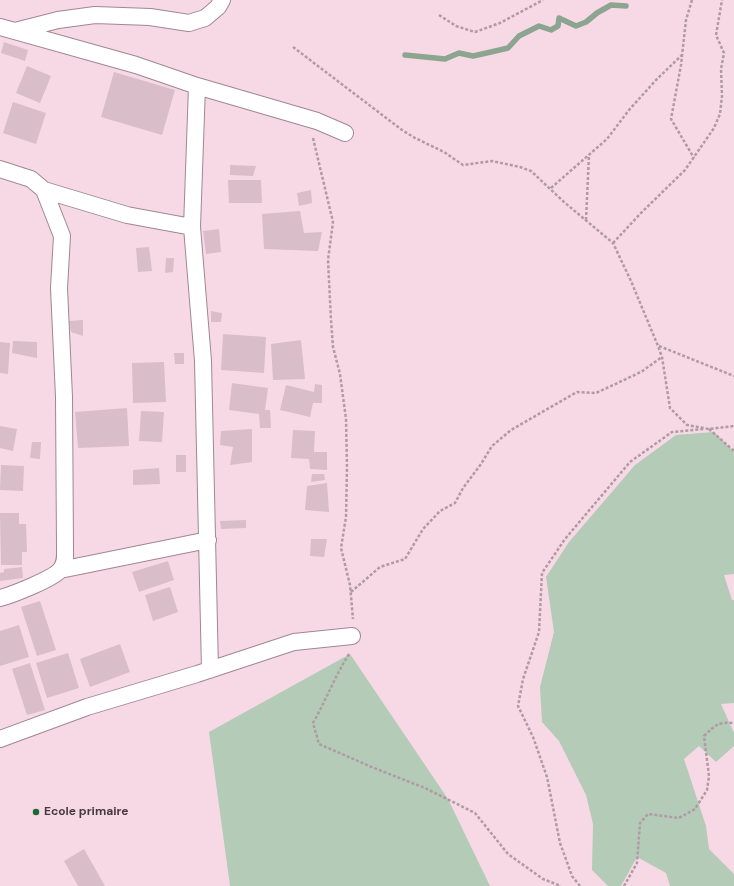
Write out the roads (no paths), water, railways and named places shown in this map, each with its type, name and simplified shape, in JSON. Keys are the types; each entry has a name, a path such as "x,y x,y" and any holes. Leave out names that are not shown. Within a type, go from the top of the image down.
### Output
{"street":[{"path":"7,29 95,15 150,18 189,23 206,18 218,7 222,0"},
{"path":"7,29 136,65 197,86 317,121 345,133"},
{"path":"197,86 192,227 203,361 210,670"},
{"path":"0,169 31,179 44,190 127,215 192,227"},
{"path":"44,190 62,236 59,288 64,397 65,561 60,570"},
{"path":"0,598 11,595 60,570 208,540"},
{"path":"0,739 87,707 210,670 294,642 352,636"}],"waterway":[{"path":"405,55 445,59 459,53 473,56 508,48 519,36 539,26 551,30 558,26 559,18 576,26 586,22 597,13 611,5 626,6"}],"place":[{"name":"Ecole primaire","path":"36,812"}]}
